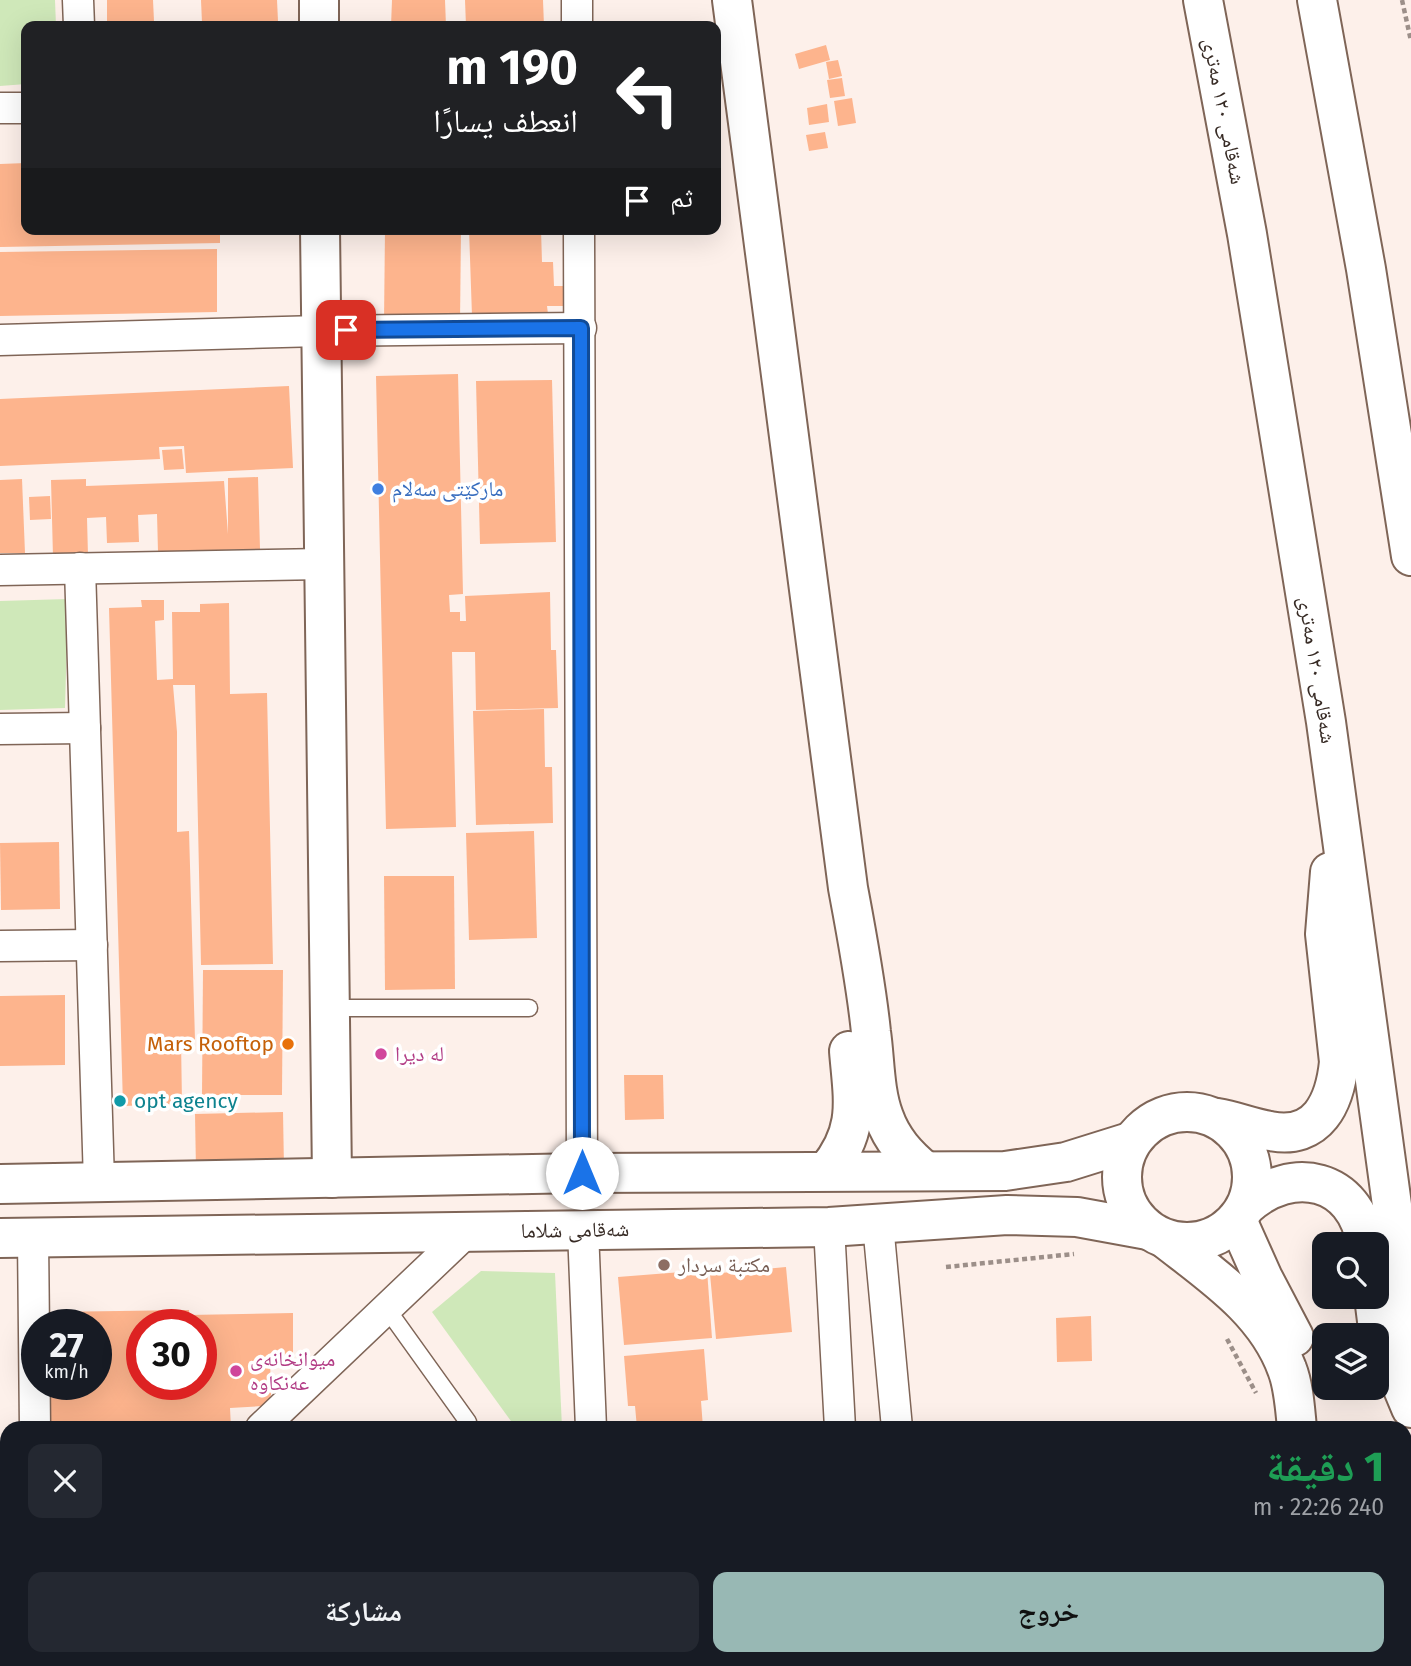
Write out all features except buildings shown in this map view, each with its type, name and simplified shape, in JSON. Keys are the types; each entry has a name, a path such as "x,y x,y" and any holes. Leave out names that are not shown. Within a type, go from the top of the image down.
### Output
{"main road":[{"path":"318,0 319,21"},
{"path":"732,0 848,888 883,1115 893,1137 907,1156 925,1171"},
{"name":"شەقامی ١٢٠ مەتری","path":"1203,0 1247,234 1336,801 1411,1344"},
{"path":"1317,0 1366,269 1411,556"},
{"path":"320,235 332,1178"},
{"path":"1296,1421 1289,1373 1282,1356 1258,1318 1239,1297 1134,1216 1125,1199 1121,1180 1123,1161 1130,1142 1143,1127 1160,1117 1179,1111 1198,1112 1271,1132 1287,1133 1303,1130 1316,1121 1326,1109 1339,1062 1325,934 1336,801"},
{"path":"827,1171 840,1156 849,1137 853,1117 845,968 848,888"},
{"path":"1217,1118 1234,1131 1246,1149 1252,1170 1251,1191 1241,1213 1263,1278 1291,1329 1302,1359 1312,1421"},
{"path":"0,1184 582,1173 1005,1171 1066,1162 1130,1142"},
{"name":"شەقامی شلاما","path":"17,1238 830,1227 1007,1215 1077,1217 1186,1242 1204,1240 1222,1232 1259,1194 1297,1181 1321,1185 1332,1190 1350,1206 1363,1232"},
{"path":"1376,1309 1378,1329 1411,1408"}],"street":[{"path":"78,0 79,21"},
{"path":"577,0 577,21"},
{"path":"0,108 21,108"},
{"path":"579,235 582,1173"},
{"path":"0,340 320,331 581,328"},
{"path":"0,570 323,564"},
{"path":"80,569 99,1182"},
{"path":"0,729 85,728"},
{"path":"0,946 92,944"},
{"path":"878,1224 896,1421"},
{"path":"830,1227 840,1421"},
{"path":"583,1230 591,1421"},
{"path":"268,1421 468,1231"},
{"path":"17,1238 34,1421"}],"lane":[{"path":"330,1008 529,1008"},
{"path":"387,1309 467,1421"}],"path":[{"path":"1402,0 1411,41"},
{"path":"946,1267 1075,1254"},
{"path":"1223,1331 1262,1404"}],"green space":[{"path":"0,0 55,0 56,21 21,21 21,84 0,86"},
{"path":"68,599 65,708 0,710 0,601"},
{"path":"481,1271 555,1273 562,1421 511,1421 432,1312"}],"place":[{"name":"مارکێتی سەلام","path":"378,489"},
{"name":"Mars Rooftop","path":"288,1044"},
{"name":"له ديرا","path":"381,1054"},
{"name":"opt agency","path":"120,1101"},
{"name":"مكتبة سردار","path":"664,1265"},
{"name":"میوانخانەی عەنکاوە","path":"236,1371"}],"route":[{"path":"346,330 581,328 582,1173"}]}
